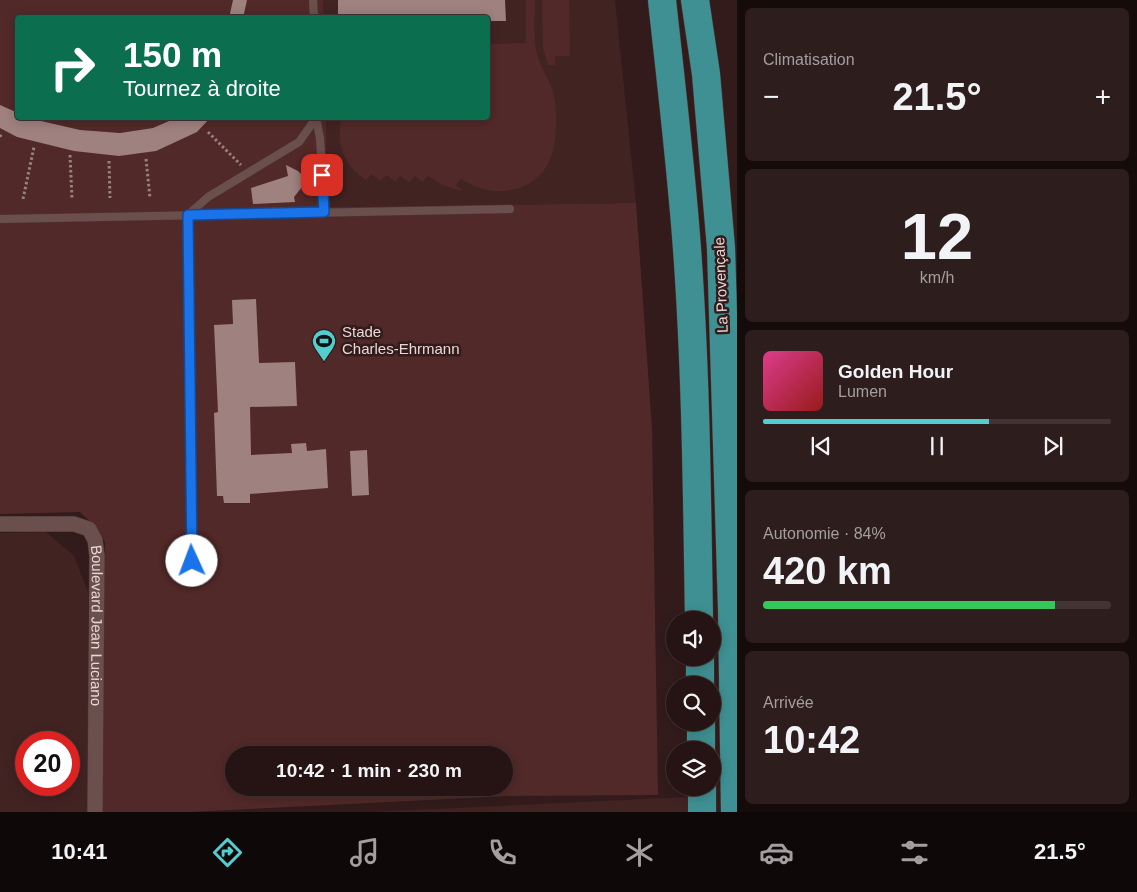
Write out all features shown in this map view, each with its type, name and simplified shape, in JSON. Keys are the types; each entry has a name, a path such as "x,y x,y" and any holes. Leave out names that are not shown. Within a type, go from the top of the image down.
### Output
{"highway":[{"name":"La Provençale","path":"662,0 687,251 693,356 699,611"},
{"name":"La Provençale","path":"695,0 706,74 721,248 732,609 735,812"},
{"path":"702,796 702,812"}],"street":[{"name":"Boulevard Jean Luciano","path":"0,524 74,524 89,529 95,540 97,556 95,812"}],"lane":[{"path":"312,0 314,15"},
{"path":"192,561 188,215 208,197 299,142 315,120"},
{"path":"316,120 320,138 324,212"},
{"path":"0,219 510,210"}],"path":[{"path":"208,132 249,172"},
{"path":"23,199 34,147"},
{"path":"70,155 72,199"},
{"path":"146,159 150,198"},
{"path":"110,162 110,198"}],"shaded area":[{"name":"Stade Charles-Ehrmann","path":"0,0 323,0 324,15 15,15 15,120 326,120 328,207 636,203 652,429 658,795 513,796 513,746 225,746 225,796 509,796 189,812 99,812 105,542 99,530 80,512 0,514"},
{"path":"323,0 615,0 636,203 327,207 326,120 490,120 490,15 324,15"},
{"path":"526,0 535,0 536,47 539,59 553,91 556,110 556,133 552,153 549,162 537,178 519,188 504,191 482,189 461,179 455,185 463,191 442,185 428,176 422,182 415,176 409,182 400,176 395,182 387,175 380,181 371,174 366,180 347,161 341,145 342,120 490,120 490,44 526,43"},
{"path":"542,0 569,0 570,56 555,56 555,65 548,65 543,48"},
{"path":"46,532 74,556 88,592 88,812 0,812 0,533"},
{"path":"687,797 687,812 372,812"}],"building":[{"path":"233,0 247,0 244,15 230,15"},
{"path":"338,0 505,0 506,21 490,21 490,15 338,15"},
{"path":"0,105 15,112 15,120 37,120 80,130 120,133 153,128 171,120 208,120 197,132 156,151 119,156 74,151 17,137 0,128"},
{"path":"286,165 298,171 303,181 302,187 294,197 295,202 253,204 251,188 288,176"},
{"path":"256,299 259,363 295,362 297,406 250,407 251,455 292,453 291,444 306,443 307,451 326,449 328,488 250,494 250,503 224,503 223,496 217,496 214,413 218,412 214,325 233,324 232,300"},
{"path":"367,450 369,495 352,496 350,451"}],"place":[{"name":"Stade Charles-Ehrmann","path":"324,362"}],"route":[{"path":"192,561 188,215 324,212 322,175"}]}
